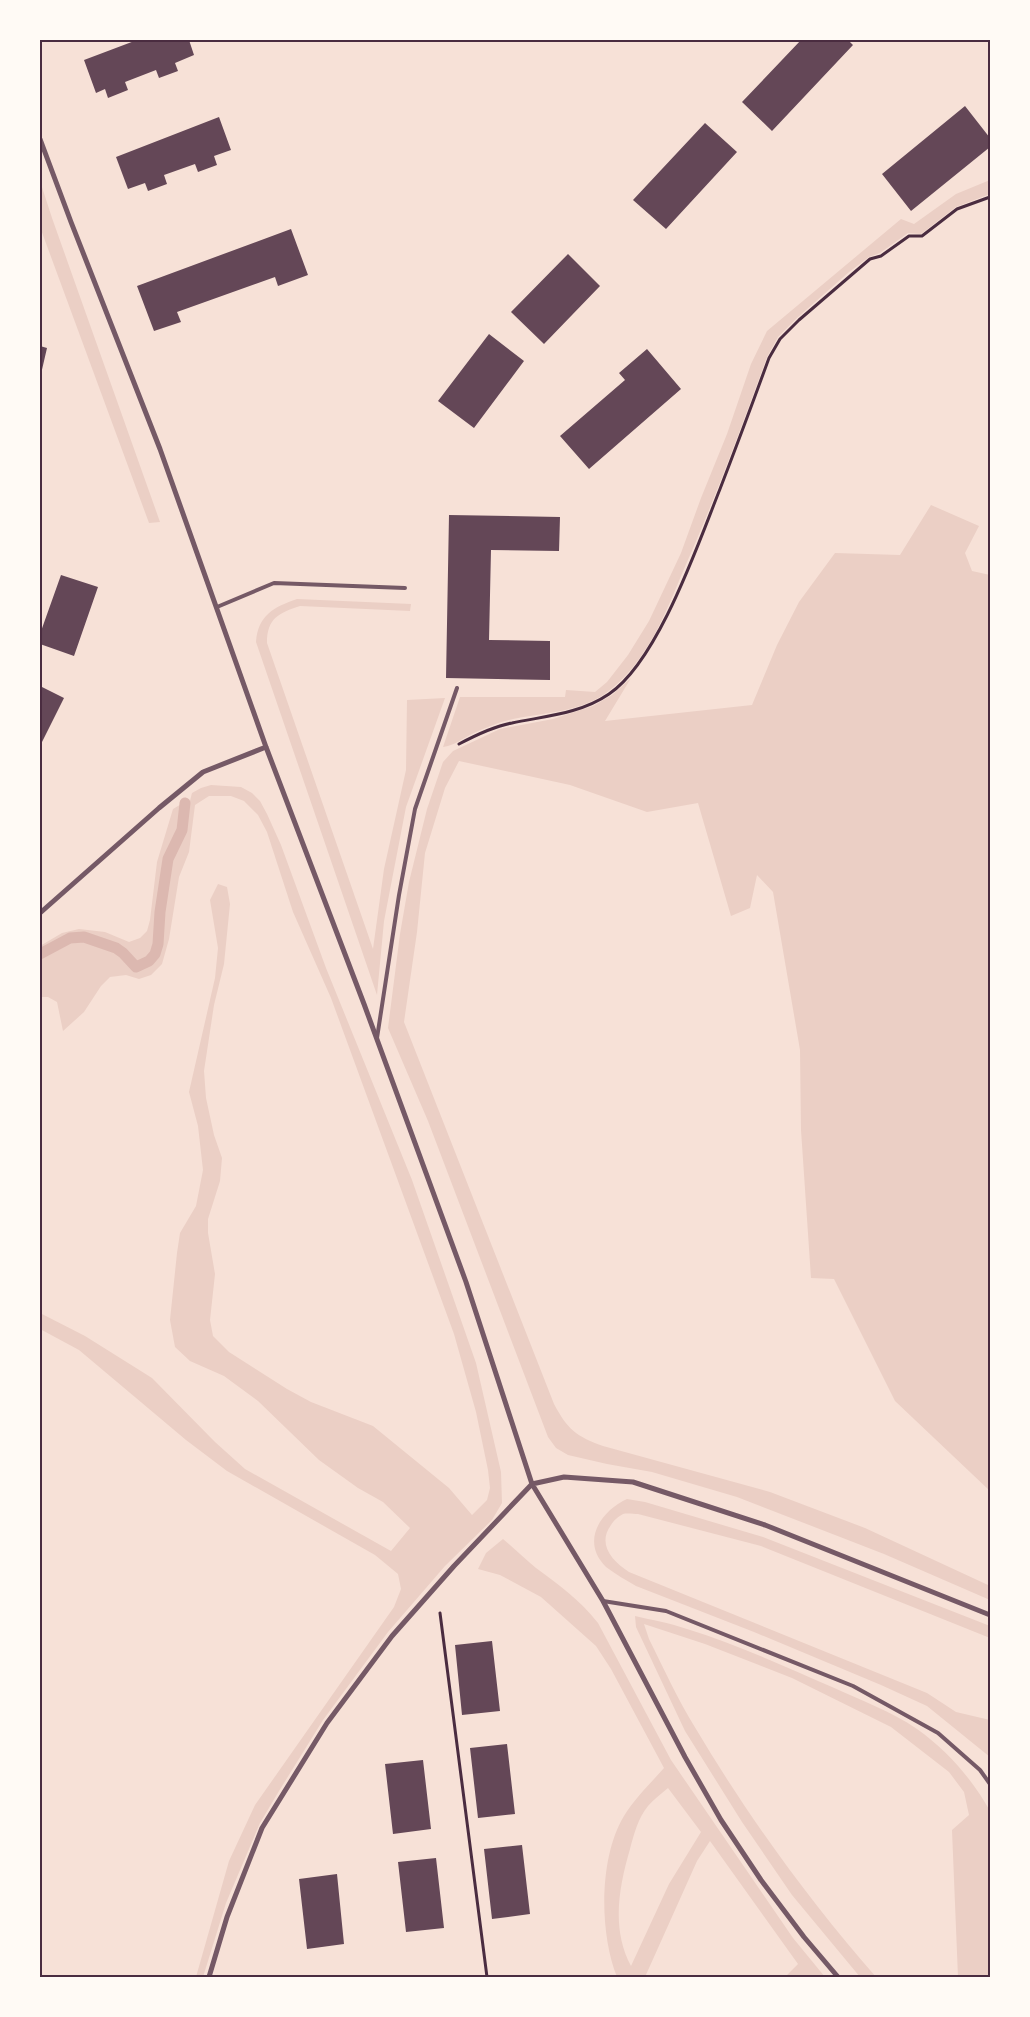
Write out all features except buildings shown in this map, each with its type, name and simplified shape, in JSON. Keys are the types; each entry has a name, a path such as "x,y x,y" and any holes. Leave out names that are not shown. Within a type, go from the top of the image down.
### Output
{"street":[{"path":"40,139 160,449 266,747 466,1282 532,1484 603,1601 684,1757 721,1820 761,1880 804,1937 838,1977"},
{"path":"40,913 159,808 204,772 266,747"},
{"path":"209,1977 227,1917 262,1828 327,1723 392,1636 532,1484 564,1477 633,1482 765,1526 990,1615"}],"lane":[{"path":"217,607 274,584 405,588"},
{"path":"377,1040 406,852 415,809 457,688"},
{"path":"603,1601 666,1612 853,1686 938,1734 980,1770 990,1784"}],"path":[{"path":"430,764 451,748 499,726 552,717 592,704 610,693 628,676 661,629 700,540 769,358 780,339 836,287 870,259 881,256 909,236 922,236 957,209 990,197"},
{"path":"437,1585 487,1977"}],"shaded area":[{"path":"990,180 990,194 956,207 921,234 908,233 880,253 869,257 849,272 778,337 767,357 717,490 663,618 645,650 623,678 599,698 587,703 562,711 505,721 443,747 460,697 565,697 566,690 595,692 607,682 628,655 649,621 681,553 727,434 751,364 767,331 901,219 914,224 956,194"},
{"path":"40,181 160,522 149,523 40,227"},
{"path":"931,505 979,526 965,553 972,571 990,575 990,1491 895,1401 834,1279 811,1278 801,1130 800,1050 773,892 757,875 750,908 731,916 698,803 647,812 570,785 459,761 445,788 425,853 417,932 404,1022 554,1404 574,1431 586,1439 603,1446 770,1492 865,1528 988,1585 990,1582 990,1600 884,1554 737,1497 652,1472 568,1455 556,1448 548,1437 428,1121 388,1028 400,934 409,882 427,809 443,762 453,751 500,729 553,719 593,706 612,695 631,678 605,721 752,705 777,645 799,602 835,553 900,555"},
{"path":"297,599 411,604 410,611 300,606 280,614 272,622 269,628 267,643 373,949 384,869 406,770 407,700 445,698 406,807 384,921 377,995 256,642 260,625 269,613 281,605"},
{"path":"211,785 241,787 252,793 260,801 281,845 326,968 412,1180 476,1363 501,1472 502,1503 492,1520 445,1566 388,1632 323,1720 260,1823 226,1903 203,1977 196,1977 229,1861 255,1805 394,1607 401,1589 398,1574 375,1555 227,1471 186,1440 79,1350 40,1329 40,1313 85,1336 152,1378 215,1442 245,1469 391,1551 410,1528 383,1502 358,1488 319,1460 258,1401 224,1376 190,1361 175,1347 170,1320 180,1233 196,1206 203,1170 198,1126 189,1092 215,978 218,948 210,900 218,884 227,887 230,904 224,964 214,1005 204,1071 206,1098 214,1135 222,1158 220,1181 208,1219 208,1233 215,1274 210,1320 213,1336 229,1352 287,1389 311,1402 373,1426 449,1488 472,1515 487,1500 490,1488 476,1412 454,1334 331,998 293,912 267,832 258,815 244,801 231,796 209,796 195,805 189,852 179,877 169,939 162,964 151,975 139,979 126,975 110,977 101,986 84,1012 63,1031 57,1002 48,997 40,997 40,958 71,940 83,939 114,950 136,970 151,963 158,956 163,933 162,912 171,860 185,831 185,820 192,793"},
{"path":"183,803 179,830 166,859 157,911 156,943 153,953 148,959 137,964 117,945 84,934 69,935 40,951 40,946 62,933 79,929 105,932 129,942 140,938 147,931 157,862 173,809"},
{"path":"627,1499 645,1502 763,1537 990,1626 990,1638 761,1546 638,1514 621,1515 613,1522 607,1532 606,1545 608,1552 617,1563 629,1572 927,1693 956,1712 990,1720 990,1757 927,1706 754,1632 636,1586 609,1570 598,1557 594,1537 602,1519 609,1511"},
{"path":"503,1539 577,1600 598,1623 671,1760 793,1938 825,1977 785,1977 798,1964 710,1841 697,1861 645,1977 617,1977 607,1939 605,1917 604,1895 610,1852 616,1833 628,1809 664,1768 611,1669 596,1646 541,1597 500,1575 478,1569 486,1553","holes":["668,1788 701,1832 669,1884 631,1966 621,1937 619,1923 620,1893 626,1863 642,1816 650,1804"]},
{"path":"635,1616 674,1625 724,1641 875,1706 917,1729 949,1756 967,1777 990,1811 990,1977 958,1977 952,1830 969,1815 964,1792 949,1772 891,1727 792,1678 705,1644 644,1624 649,1639 683,1707 736,1793 803,1888 876,1977 860,1977 792,1895 742,1822 685,1731 636,1627"}],"waterway":[{"path":"40,954 70,938 84,937 116,948 136,967 149,961 155,954 158,944 160,912 168,859 182,830 185,803"}]}
